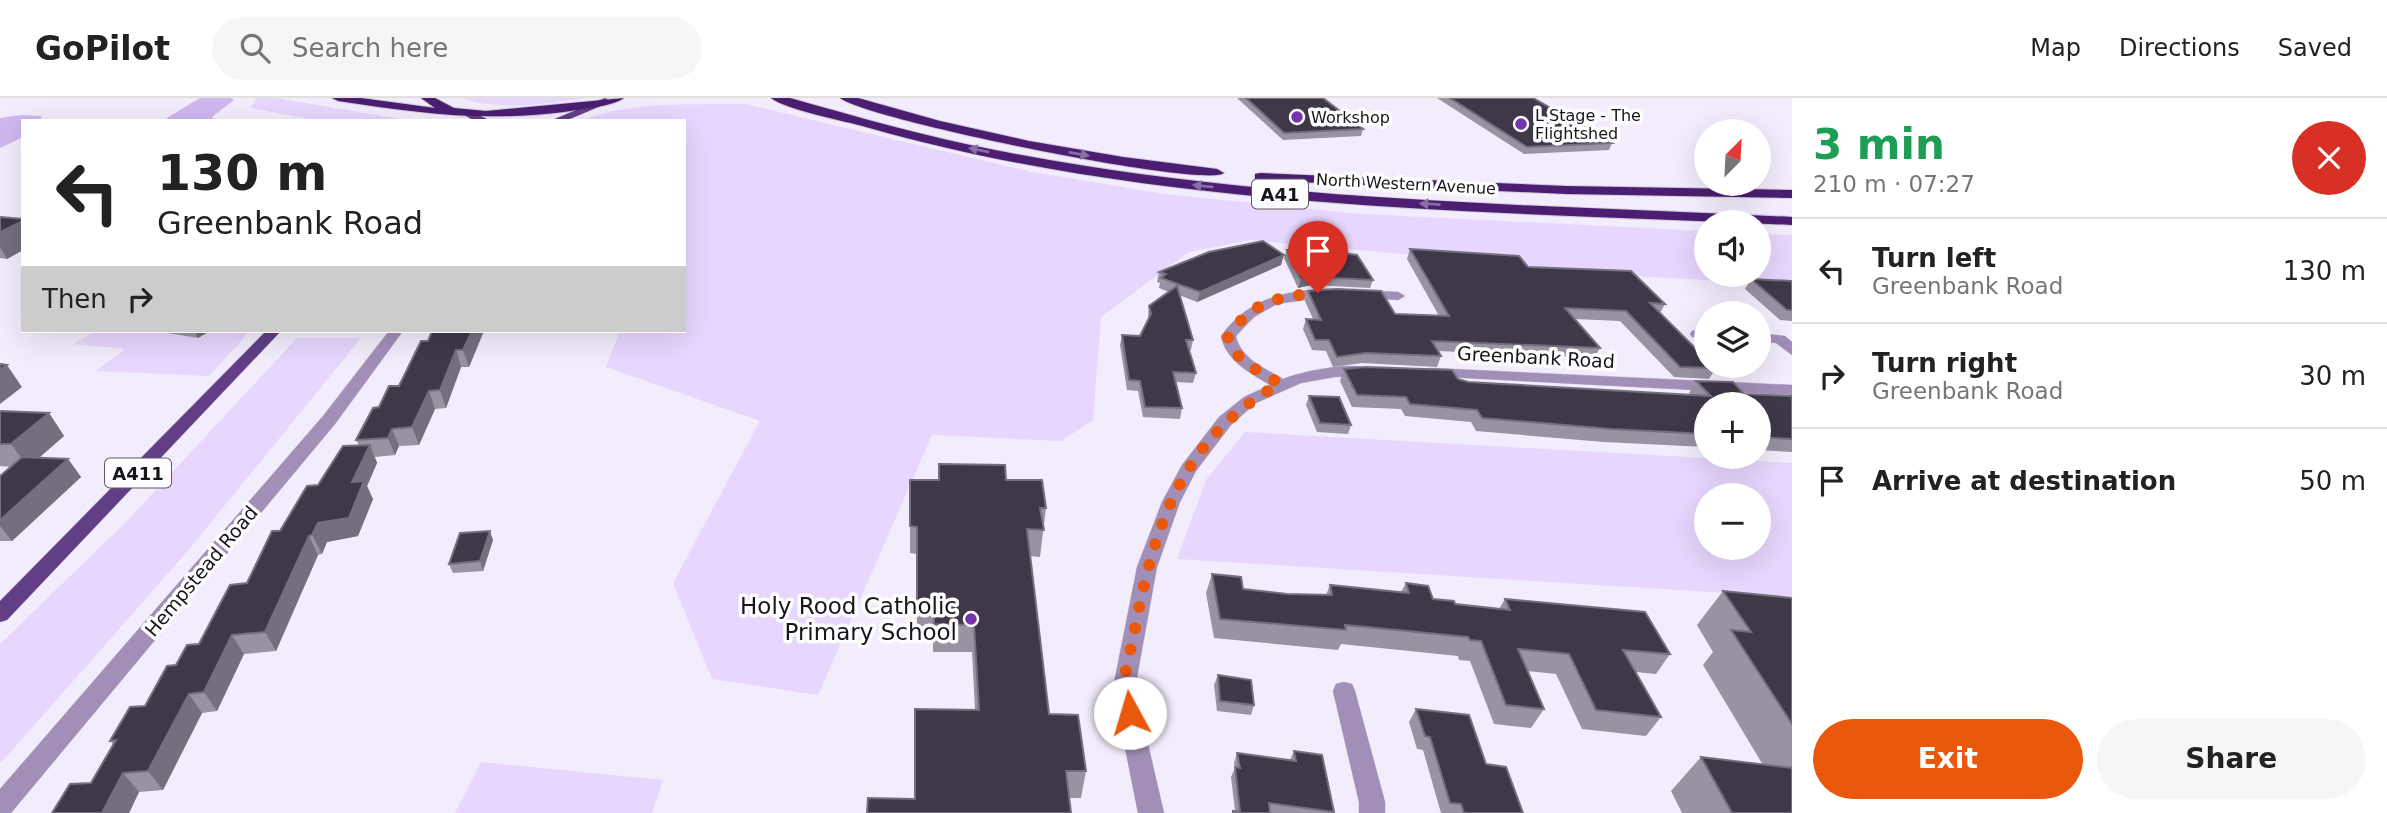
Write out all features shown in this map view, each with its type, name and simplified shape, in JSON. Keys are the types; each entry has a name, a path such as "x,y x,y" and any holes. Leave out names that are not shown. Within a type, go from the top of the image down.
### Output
{"highway":[{"path":"338,98 424,111 470,114 528,112 618,98"},
{"path":"427,98 453,112"},
{"name":"North Western Avenue","path":"777,98 918,138 999,155 1176,183 1390,202 1792,221"},
{"name":"North Western Avenue","path":"846,98 955,130 1113,160 1353,187 1792,209"},
{"path":"1260,177 1580,191 1792,194"}],"main road":[{"path":"560,119 605,101"},
{"path":"470,114 479,119"},
{"name":"A411","path":"0,614 272,333"}],"street":[{"path":"1280,384 1238,356 1228,343 1228,336 1235,326 1260,304 1288,296 1318,293 1398,296"},
{"name":"Hempstead Road","path":"0,807 329,420 394,333"},
{"path":"1771,339 1780,339 1792,350"},
{"path":"1151,813 1124,688 1147,567 1171,502 1188,469 1225,421 1250,400 1280,384 1335,372 1387,372"},
{"name":"Greenbank Road","path":"1413,373 1792,390"},
{"path":"1344,691 1372,802 1372,813"}],"shaded area":[{"path":"200,98 234,100 212,117 214,119 165,119"},
{"path":"257,98 276,98 400,119 303,119 250,108"},
{"path":"461,98 586,98 507,105"},
{"path":"745,104 1032,172 1164,194 1360,214 1694,230 1694,279 1250,240 1189,252 1101,317 1093,420 1061,441 932,435 818,695 712,679 673,583 760,421 606,367 619,333 686,333 686,119 586,119 641,107"},
{"path":"42,116 41,119 21,119 21,138 0,148 0,118"},
{"path":"1771,234 1792,235 1792,285 1771,284"},
{"path":"92,333 248,333 209,376 96,371 125,349 73,344"},
{"path":"297,338 361,338 186,553 0,764 0,644 126,522"},
{"path":"1245,432 1694,457 1694,469 1771,469 1771,462 1792,463 1792,597 1177,559 1206,480"},
{"path":"481,762 663,780 652,813 455,813"}],"building":[{"name":"Workshop","path":"1246,98 1323,98 1363,129 1284,133"},
{"name":"L Stage - The Flightshed","path":"1450,98 1533,98 1612,143 1527,147"},
{"path":"0,217 21,219 21,222 0,232"},
{"path":"1263,241 1284,255 1200,292 1161,278 1166,274 1159,272 1209,252"},
{"path":"1410,249 1519,256 1528,267 1631,271 1665,304 1650,303 1694,347 1694,367 1680,367 1626,311 1565,308 1600,348 1432,341 1441,356 1366,353 1337,357 1329,340 1315,340 1306,319 1321,320 1308,291 1381,291 1395,314 1449,316"},
{"path":"1287,250 1357,255 1373,280 1314,277 1301,279"},
{"path":"1771,280 1792,281 1792,310 1787,310 1760,287 1771,287"},
{"path":"1177,286 1193,340 1186,340 1196,373 1173,372 1182,408 1145,407 1140,381 1129,380 1122,335 1140,336 1151,314 1149,306"},
{"path":"431,333 471,333 463,350 456,350 440,390 429,391 412,427 392,429 388,438 356,440 373,408 379,407 389,386 399,386 421,341 428,341"},
{"path":"1366,367 1452,370 1458,379 1468,382 1694,395 1694,433 1482,418 1477,410 1410,404 1406,397 1357,395 1344,369"},
{"path":"1696,381 1733,382 1742,392 1707,392"},
{"path":"1771,395 1792,396 1792,439 1771,438"},
{"path":"1309,396 1339,397 1351,425 1320,423"},
{"path":"0,411 49,413 11,444 0,444"},
{"path":"370,445 352,482 364,481 349,518 318,523 309,536 265,632 232,635 204,692 189,694 148,771 123,773 102,813 52,813 70,784 91,783 116,740 110,741 130,707 145,706 167,666 176,665 187,645 199,644 230,585 247,583 272,531 280,531 307,486 318,485 343,446"},
{"path":"22,457 68,459 0,520 0,476"},
{"path":"939,464 1005,465 1006,480 1042,480 1046,508 1040,508 1044,530 1027,529 1049,714 1078,715 1086,771 1066,771 1071,813 867,813 868,798 915,799 915,709 979,710 974,625 934,624 934,608 917,607 917,527 910,526 910,480 939,480"},
{"path":"490,531 480,561 449,564 460,533"},
{"path":"1212,574 1241,577 1243,589 1287,594 1332,595 1330,585 1409,593 1406,583 1428,586 1433,599 1454,601 1455,604 1510,610 1505,599 1645,612 1670,654 1623,650 1661,717 1596,710 1569,654 1518,649 1544,709 1506,705 1481,641 1470,640 1468,637 1345,625 1346,630 1220,619"},
{"path":"1723,591 1792,598 1792,724 1731,630 1751,632"},
{"path":"1218,675 1251,680 1254,705 1220,701"},
{"path":"1416,709 1469,715 1486,764 1506,767 1523,813 1464,813 1461,804 1450,803 1430,737 1425,736"},
{"path":"1294,751 1322,755 1334,812 1269,803 1270,813 1233,813 1240,812 1235,767 1240,768 1237,753 1296,761"},
{"path":"1701,757 1792,768 1792,813 1732,813"}],"place":[{"name":"Workshop","path":"1297,117"},
{"name":"L Stage - The Flightshed","path":"1521,124"},
{"name":"Holy Rood Catholic Primary School","path":"971,619"}],"route":[{"path":"1130,713 1124,688 1147,567 1171,502 1188,469 1225,421 1250,400 1280,384 1238,356 1230,348 1228,336 1235,326 1260,304 1288,296 1318,293"}]}
